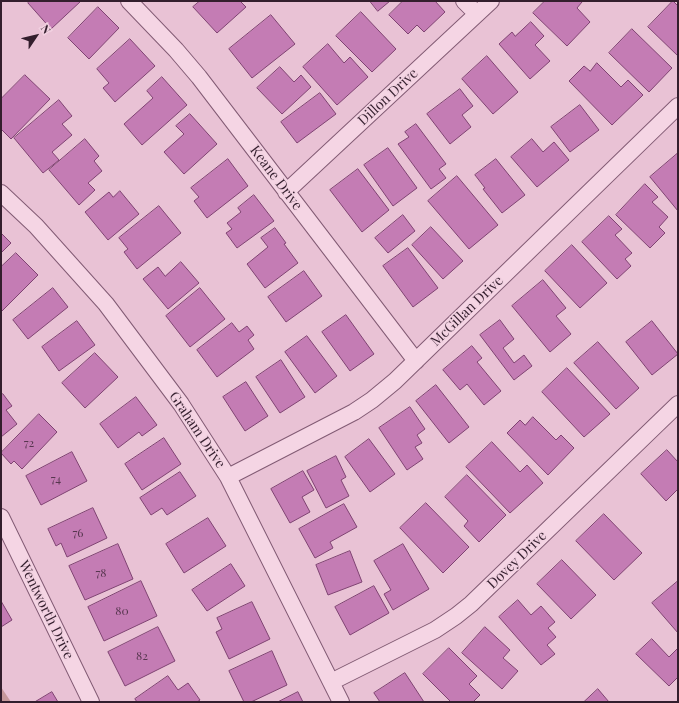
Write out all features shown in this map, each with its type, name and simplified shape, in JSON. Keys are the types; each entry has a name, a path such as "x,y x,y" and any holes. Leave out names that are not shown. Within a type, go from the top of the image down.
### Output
{"street":[{"name":"Keane Drive","path":"129,1 153,25 199,77 416,361"},
{"path":"464,1 477,14"},
{"name":"Dillon Drive","path":"286,192 491,1"},
{"name":"McGillan Drive","path":"228,477 354,412 395,382 678,106"},
{"name":"Graham Drive","path":"1,193 36,226 106,304 181,404 228,477 342,702"},
{"name":"Dovey Drive","path":"331,682 435,630 456,616 678,404"},
{"name":"Wentworth Drive","path":"1,517 91,702"}],"shaded area":[{"path":"1,687 11,702 1,702"}],"building":[{"path":"30,1 81,1 51,29 28,3"},
{"path":"200,1 240,1 246,7 217,33 193,7"},
{"path":"370,1 390,1 378,11"},
{"path":"403,1 435,1 445,12 424,32 417,25 408,34 389,15"},
{"path":"545,1 582,2 577,8 590,22 567,46 533,13"},
{"path":"673,1 678,6 678,56 648,27"},
{"path":"98,7 119,28 89,59 68,38"},
{"path":"361,12 396,49 372,72 336,36"},
{"path":"271,15 295,44 252,78 229,49"},
{"path":"531,22 544,36 535,45 550,61 530,79 499,44 512,32 515,36"},
{"path":"632,29 672,68 649,92 609,53"},
{"path":"130,39 155,66 115,102 103,88 109,83 97,69"},
{"path":"328,44 344,63 350,57 368,77 337,105 303,67"},
{"path":"487,56 518,92 493,114 462,79"},
{"path":"597,63 621,87 628,80 643,95 612,125 569,81 584,66 590,71"},
{"path":"280,67 294,82 301,75 311,87 282,114 257,88"},
{"path":"25,75 50,99 11,139 1,129 1,99"},
{"path":"162,77 187,105 142,145 124,124 153,98 147,91"},
{"path":"460,89 473,106 462,115 471,127 450,144 427,114"},
{"path":"320,93 336,114 297,143 281,122"},
{"path":"59,100 72,116 62,124 72,135 52,152 59,160 43,173 14,138"},
{"path":"580,105 599,130 570,152 551,127"},
{"path":"190,114 217,144 184,174 164,152 184,134 176,126"},
{"path":"416,124 446,164 439,169 446,178 431,189 398,144 409,137 405,132"},
{"path":"85,139 99,156 94,161 102,171 88,183 95,190 79,205 49,170"},
{"path":"532,139 543,152 554,142 569,160 537,187 511,157"},
{"path":"388,148 417,188 393,206 364,165"},
{"path":"677,154 678,156 678,211 650,177"},
{"path":"228,159 248,186 207,218 194,201 199,197 191,188"},
{"path":"496,159 525,195 502,213 483,189 485,188 475,175"},
{"path":"358,169 389,210 362,232 330,190"},
{"path":"457,176 498,225 469,249 428,201"},
{"path":"645,184 658,197 652,202 668,217 659,227 665,233 650,248 616,215"},
{"path":"120,191 139,214 108,240 85,212 109,192 113,197"},
{"path":"254,195 274,221 237,248 226,233 232,229 227,223 241,212 238,208"},
{"path":"159,206 181,233 137,269 124,252 128,249 119,238"},
{"path":"403,215 415,231 388,253 375,238"},
{"path":"609,216 622,229 615,235 632,253 625,259 631,266 617,279 582,242"},
{"path":"431,227 463,261 443,279 412,245"},
{"path":"275,228 286,243 284,244 298,263 265,288 247,264 268,247 261,238"},
{"path":"1,233 11,243 1,253"},
{"path":"572,245 607,283 580,308 545,271"},
{"path":"408,248 438,288 413,307 383,266"},
{"path":"16,253 38,275 2,311 1,267"},
{"path":"181,262 199,283 168,309 143,279 158,267 165,276"},
{"path":"304,271 322,296 286,322 268,297"},
{"path":"543,280 566,308 556,316 571,334 550,352 512,306"},
{"path":"53,288 68,307 28,339 13,320"},
{"path":"200,288 225,319 190,347 166,316"},
{"path":"346,315 374,354 350,371 322,332"},
{"path":"500,320 514,339 503,348 514,363 524,355 532,366 514,380 480,335"},
{"path":"77,321 95,345 59,371 42,347"},
{"path":"652,321 678,354 652,375 626,342"},
{"path":"232,323 239,332 247,326 254,335 248,340 254,349 217,377 197,350"},
{"path":"307,336 337,376 315,393 285,352"},
{"path":"598,342 639,388 616,409 574,363"},
{"path":"472,346 482,358 477,362 501,391 484,405 467,384 460,390 443,370"},
{"path":"95,353 118,377 85,408 62,383"},
{"path":"281,360 305,397 280,413 256,377"},
{"path":"567,368 610,414 584,437 542,392"},
{"path":"246,382 268,416 245,431 223,397"},
{"path":"436,385 469,427 449,443 416,401"},
{"path":"3,394 12,406 6,410 17,424 1,437 1,395"},
{"path":"136,397 157,425 142,436 139,432 118,448 100,424"},
{"path":"410,407 425,429 417,435 422,443 415,447 423,459 407,470 379,428"},
{"path":"39,414 57,432 22,469 14,461 11,464 1,453"},
{"path":"533,417 556,440 561,435 574,448 548,475 507,433 520,420 525,425"},
{"path":"164,438 181,464 142,490 125,464"},
{"path":"369,439 395,474 370,492 345,457"},
{"path":"492,442 520,472 527,465 543,483 510,513 466,467"},
{"path":"667,450 678,462 678,489 666,501 641,474"},
{"path":"72,452 87,481 41,505 26,476"},
{"path":"336,456 346,477 341,480 349,496 326,508 307,471"},
{"path":"303,471 314,490 302,497 310,512 290,523 271,489"},
{"path":"180,472 196,496 167,515 162,508 151,515 140,498"},
{"path":"467,475 506,515 479,542 464,526 468,521 445,497"},
{"path":"426,503 469,547 443,573 400,528"},
{"path":"344,504 357,527 330,542 333,548 315,558 299,529"},
{"path":"93,508 107,538 67,557 61,543 56,546 48,529"},
{"path":"604,514 642,553 614,580 576,541"},
{"path":"208,518 226,546 184,573 166,544"},
{"path":"118,544 133,579 85,600 69,566"},
{"path":"403,544 429,589 393,610 384,594 391,590 374,561"},
{"path":"350,551 362,582 328,595 316,565"},
{"path":"562,560 596,595 571,619 537,584"},
{"path":"231,564 245,586 207,611 192,590"},
{"path":"141,581 157,616 104,641 88,607"},
{"path":"678,581 678,633 652,603"},
{"path":"374,586 389,613 350,635 335,607"},
{"path":"518,600 531,615 541,606 555,622 548,628 556,637 547,645 555,654 541,665 499,617"},
{"path":"1,601 12,620 1,627"},
{"path":"252,602 270,639 229,659 216,632 222,629 217,618"},
{"path":"158,627 175,661 125,686 108,652"},
{"path":"485,627 510,650 503,658 518,671 502,689 462,653"},
{"path":"652,639 669,657 678,648 678,677 669,686 636,654"},
{"path":"449,648 477,676 469,684 480,695 473,702 451,702 423,674"},
{"path":"272,651 287,685 251,702 244,702 229,671"},
{"path":"405,673 424,702 380,702 374,693"},
{"path":"168,676 178,690 188,683 200,700 197,702 137,702 135,699"},
{"path":"598,689 609,702 584,702"},
{"path":"52,692 58,702 35,702"},
{"path":"298,692 303,702 278,702"}]}
